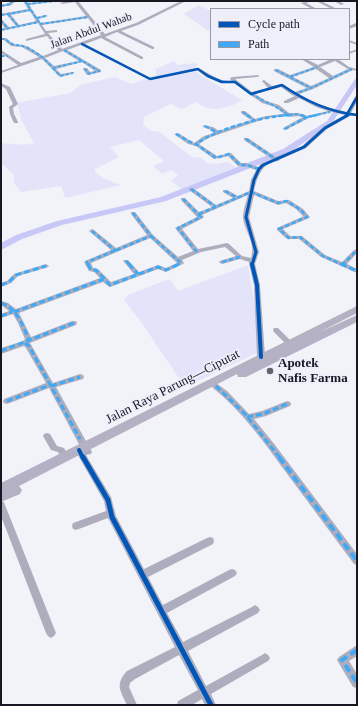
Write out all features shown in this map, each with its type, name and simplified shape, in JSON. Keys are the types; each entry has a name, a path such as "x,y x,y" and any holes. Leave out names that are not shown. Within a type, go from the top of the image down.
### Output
{"highway":[{"name":"Jalan Raya Parung—Ciputat","path":"181,401 216,386 316,334 357,309"},
{"name":"Jalan Raya Parung—Ciputat","path":"1,497 261,357 289,343 357,318"},
{"name":"Jalan Raya Parung—Ciputat","path":"1,489 65,457 84,451"}],"street":[{"path":"1,6 8,5 16,1"},
{"path":"62,3 76,1 103,37 142,58"},
{"name":"Jalan Abdul Wahab","path":"1,72 103,37 149,19 184,1"},
{"path":"311,1 303,3 313,8"},
{"path":"318,1 333,8"},
{"path":"336,1 342,4"},
{"path":"1,15 16,13 28,6 56,2"},
{"path":"8,5 16,13"},
{"path":"28,6 42,27 62,50 99,71 89,74 84,69"},
{"path":"8,14 19,26"},
{"path":"28,40 35,36 42,27 46,16"},
{"path":"42,27 89,17"},
{"path":"1,20 8,29"},
{"path":"1,30 19,26 56,29"},
{"path":"118,31 153,48"},
{"path":"113,32 125,38"},
{"path":"1,39 5,39 12,45 20,44 43,57 62,78 73,73"},
{"path":"82,44 150,78 197,69 222,82 235,82"},
{"path":"1,51 21,65"},
{"path":"1,56 8,56"},
{"path":"305,60 318,67 332,78"},
{"path":"290,77 333,60"},
{"path":"337,60 352,69 357,70"},
{"path":"53,68 82,61"},
{"path":"286,102 311,88 352,69"},
{"path":"276,70 311,88"},
{"path":"257,76 232,78 251,94 264,102 277,106 289,116"},
{"path":"264,81 271,88"},
{"path":"1,84 8,88 16,104 11,107 12,114 16,122"},
{"path":"251,94 282,85 297,95 333,112 357,115"},
{"path":"176,134 216,158 228,154 240,165 247,165 256,168 263,165 273,157 304,147 325,128 348,115 357,97"},
{"path":"243,112 255,121"},
{"path":"285,129 307,117 333,112"},
{"path":"196,145 204,138 266,117 298,114 307,117"},
{"path":"205,126 218,133"},
{"path":"246,139 273,157"},
{"path":"256,168 246,217 255,242 256,252 252,261 257,285 261,357"},
{"path":"191,189 216,207"},
{"path":"225,191 238,198"},
{"path":"199,214 251,192 277,203 286,201 302,211 307,217 278,228 289,238 300,237 323,256 357,271"},
{"path":"183,199 199,214 201,218 178,228 197,252"},
{"path":"133,213 167,251 182,262 166,270 158,267 110,285 96,270 91,270 86,262 152,236"},
{"path":"92,231 116,251"},
{"path":"179,260 197,252 225,245 240,257 252,261"},
{"path":"342,265 356,251"},
{"path":"222,262 240,257"},
{"path":"126,261 138,274"},
{"path":"1,285 9,282 16,275 46,266"},
{"path":"1,316 104,279"},
{"path":"1,308 5,304 13,312 108,500 110,513 211,705"},
{"path":"1,351 74,323"},
{"path":"276,330 289,343"},
{"path":"7,401 50,385 80,377"},
{"path":"216,386 231,399 247,417 300,482 327,522 357,560"},
{"path":"247,417 263,414 287,404"},
{"path":"47,436 54,448 61,450 65,457"},
{"path":"1,506 51,633"},
{"path":"76,526 110,513"},
{"path":"142,575 210,541"},
{"path":"161,612 232,573"},
{"path":"132,705 124,687 125,681 131,675 254,610"},
{"path":"357,650 342,660 357,683"},
{"path":"182,705 265,658"}],"shaded area":[{"path":"199,5 210,10 210,30 208,31 184,14"},
{"path":"174,61 177,65 195,63 198,65 194,69 199,74 242,100 230,106 216,109 206,108 196,102 182,109 171,104 144,117 143,125 152,131 160,132 192,157 202,158 207,163 215,164 228,162 236,167 182,189 171,181 178,175 172,170 162,174 153,166 164,161 139,140 110,147 119,157 95,169 95,172 103,178 121,185 65,198 61,186 21,192 14,183 14,175 1,163 1,144 25,145 34,143 22,121 17,103 70,93 80,85 115,77 131,84 156,75 156,69"},
{"path":"248,265 256,313 257,353 185,387 141,322 124,300 128,295 169,279 178,291"}],"waterway":[{"path":"1,247 19,237 60,223 163,199 286,151 330,122 357,80"}],"marked path":[{"path":"1,6 11,4 11,2 16,1"},
{"path":"1,30 39,22 25,1"},
{"path":"27,4 56,1"},
{"path":"1,15 31,10"},
{"path":"8,14 19,27"},
{"path":"37,18 46,16"},
{"path":"40,24 89,17"},
{"path":"1,20 8,29"},
{"path":"1,39 5,39 12,45 29,48 40,55 53,68 82,61"},
{"path":"64,50 99,71 89,74 85,69"},
{"path":"1,56 8,56"},
{"path":"290,77 317,67"},
{"path":"53,68 60,76 73,73"},
{"path":"294,94 311,88 352,69"},
{"path":"276,70 311,88"},
{"path":"251,94 264,102 277,106 289,116"},
{"path":"243,112 255,121"},
{"path":"259,169 247,165 240,165 229,154 216,158 196,144 206,137 266,117 298,114 307,117 330,112"},
{"path":"285,129 307,117"},
{"path":"205,126 218,133"},
{"path":"176,134 196,145"},
{"path":"246,139 277,160"},
{"path":"191,189 216,207"},
{"path":"225,191 238,198"},
{"path":"199,214 251,192 278,203 287,201 301,210 307,217 279,229 289,238 300,237 323,256 357,271"},
{"path":"183,199 201,217 178,228 197,252"},
{"path":"133,213 151,236 181,263 166,270 158,267 110,285 96,270 91,270 87,262 151,236"},
{"path":"92,231 116,251"},
{"path":"342,265 356,251"},
{"path":"222,262 240,257"},
{"path":"126,261 138,274"},
{"path":"1,285 9,282 16,275 46,266"},
{"path":"14,312 104,279"},
{"path":"1,303 11,308 15,312 22,323 29,340"},
{"path":"1,316 12,312"},
{"path":"1,351 74,323"},
{"path":"25,343 29,346 80,439"},
{"path":"51,386 80,377"},
{"path":"7,401 50,385"},
{"path":"216,386 239,407 259,431 357,561"},
{"path":"247,417 263,414 287,404"},
{"path":"357,650 342,660 357,683"}],"cycle path":[{"path":"82,44 150,79 198,69 208,76 222,82 235,82 251,94 282,85 300,97 318,106 336,112 357,115"},
{"path":"261,357 257,285 252,264 256,252 246,217 254,180 259,169 263,165 304,147 325,128 348,115 357,97"},
{"path":"79,450 108,500 112,517 211,705"}],"place":[{"name":"Apotek Nafis Farma","path":"270,371"}]}
